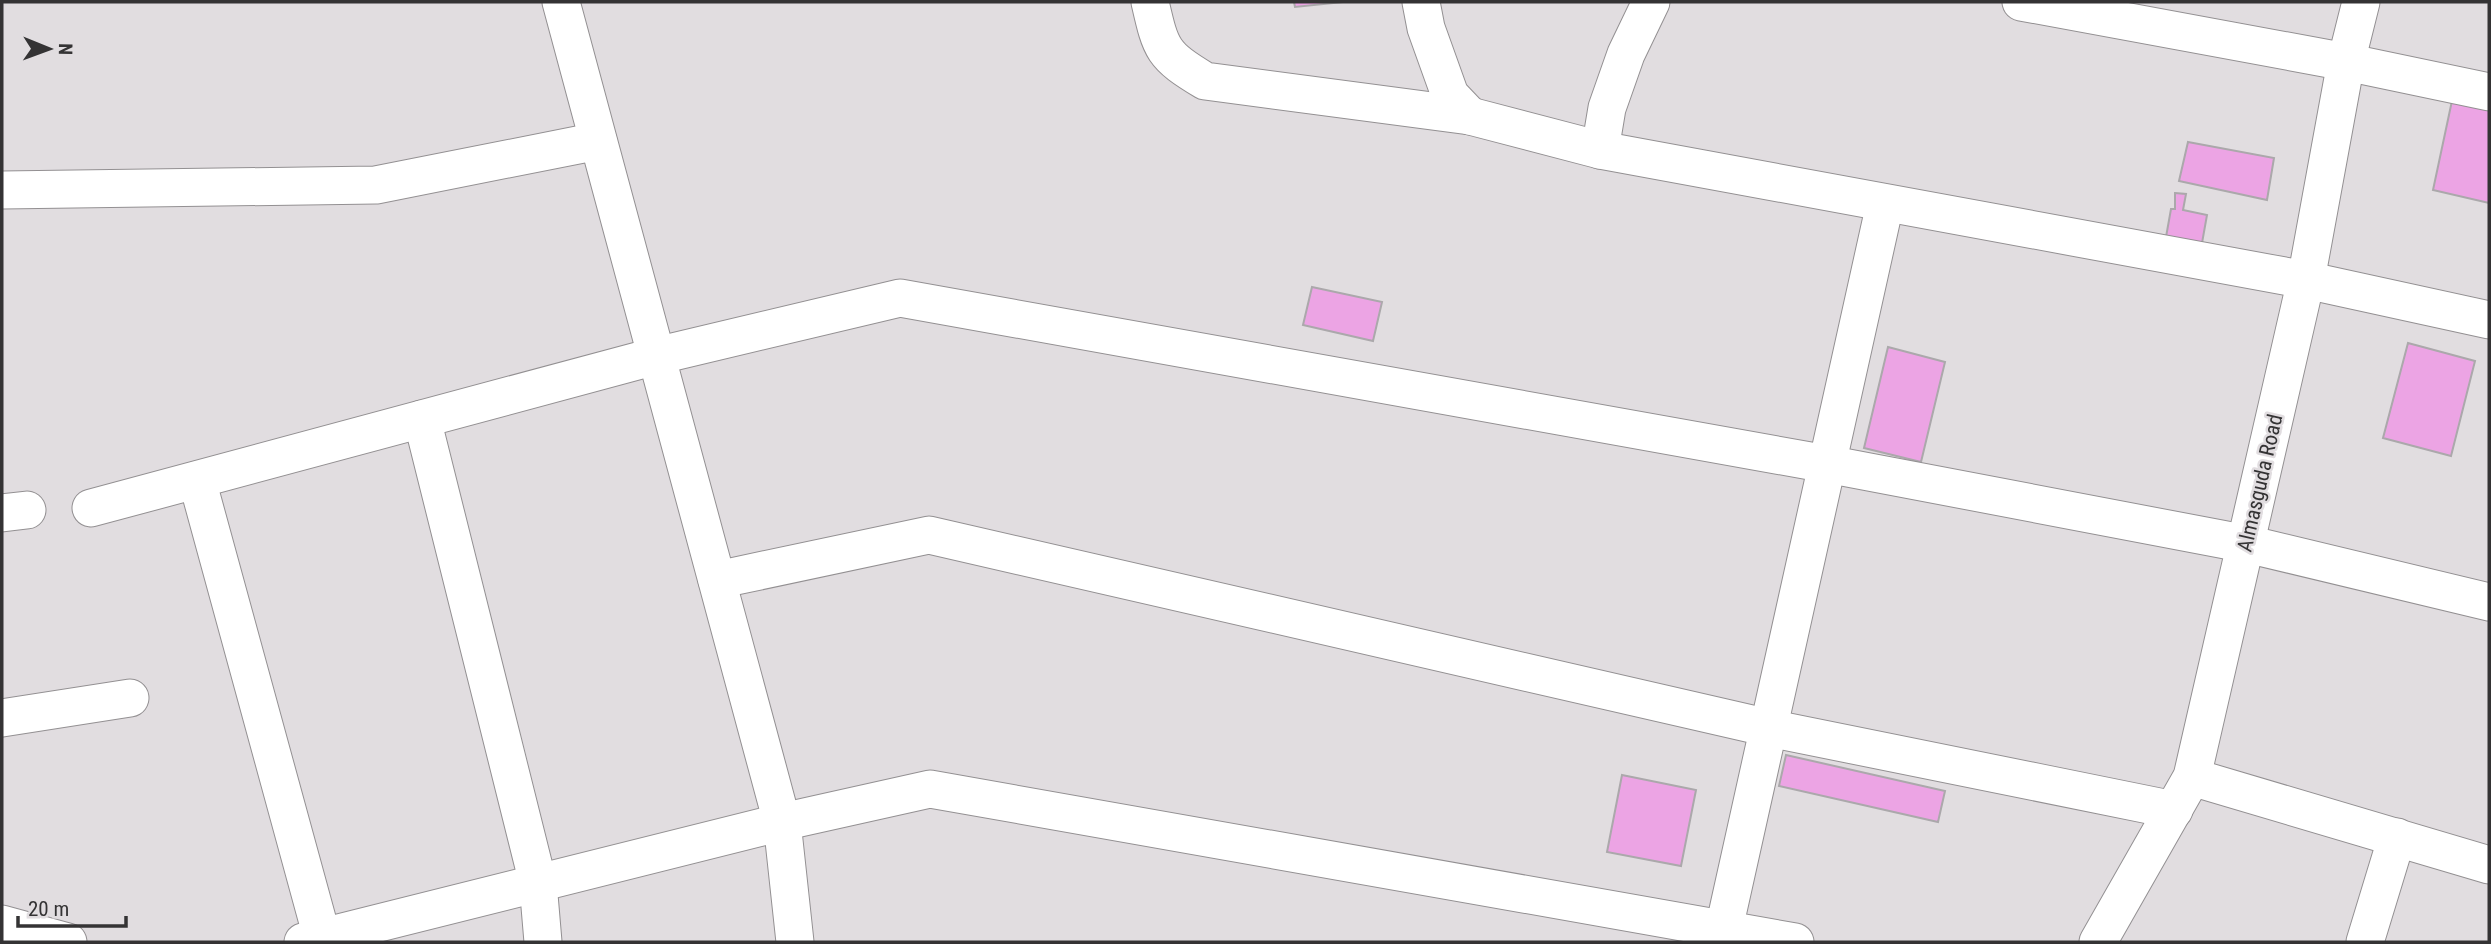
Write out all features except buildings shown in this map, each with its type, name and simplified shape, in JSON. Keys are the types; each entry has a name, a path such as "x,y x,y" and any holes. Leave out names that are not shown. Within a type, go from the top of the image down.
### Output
{"street":[{"path":"561,2 782,822 795,942"},
{"path":"1150,2 1158,39 1174,62 1205,81 1471,116 1600,150 2306,280 2489,320"},
{"path":"1421,2 1426,28 1450,95 1471,116"},
{"path":"1600,150 1610,97 1626,54 1651,2"},
{"name":"Almasguda Road","path":"2098,942 2193,777 2306,280 2346,62 2361,2"},
{"path":"2034,3 2489,92"},
{"path":"2,190 376,185 598,141"},
{"path":"1723,936 1885,204"},
{"path":"91,508 656,356 900,298 1827,464 2247,544 2489,602"},
{"path":"422,419 538,883 543,942"},
{"path":"197,480 313,940 782,822 930,789 1723,936 1794,942"},
{"path":"717,580 929,535 1769,728 2174,810"},
{"path":"2,718 130,698"},
{"path":"2193,777 2489,865"},
{"path":"2365,942 2397,837"},
{"path":"2,924 68,942"}]}
